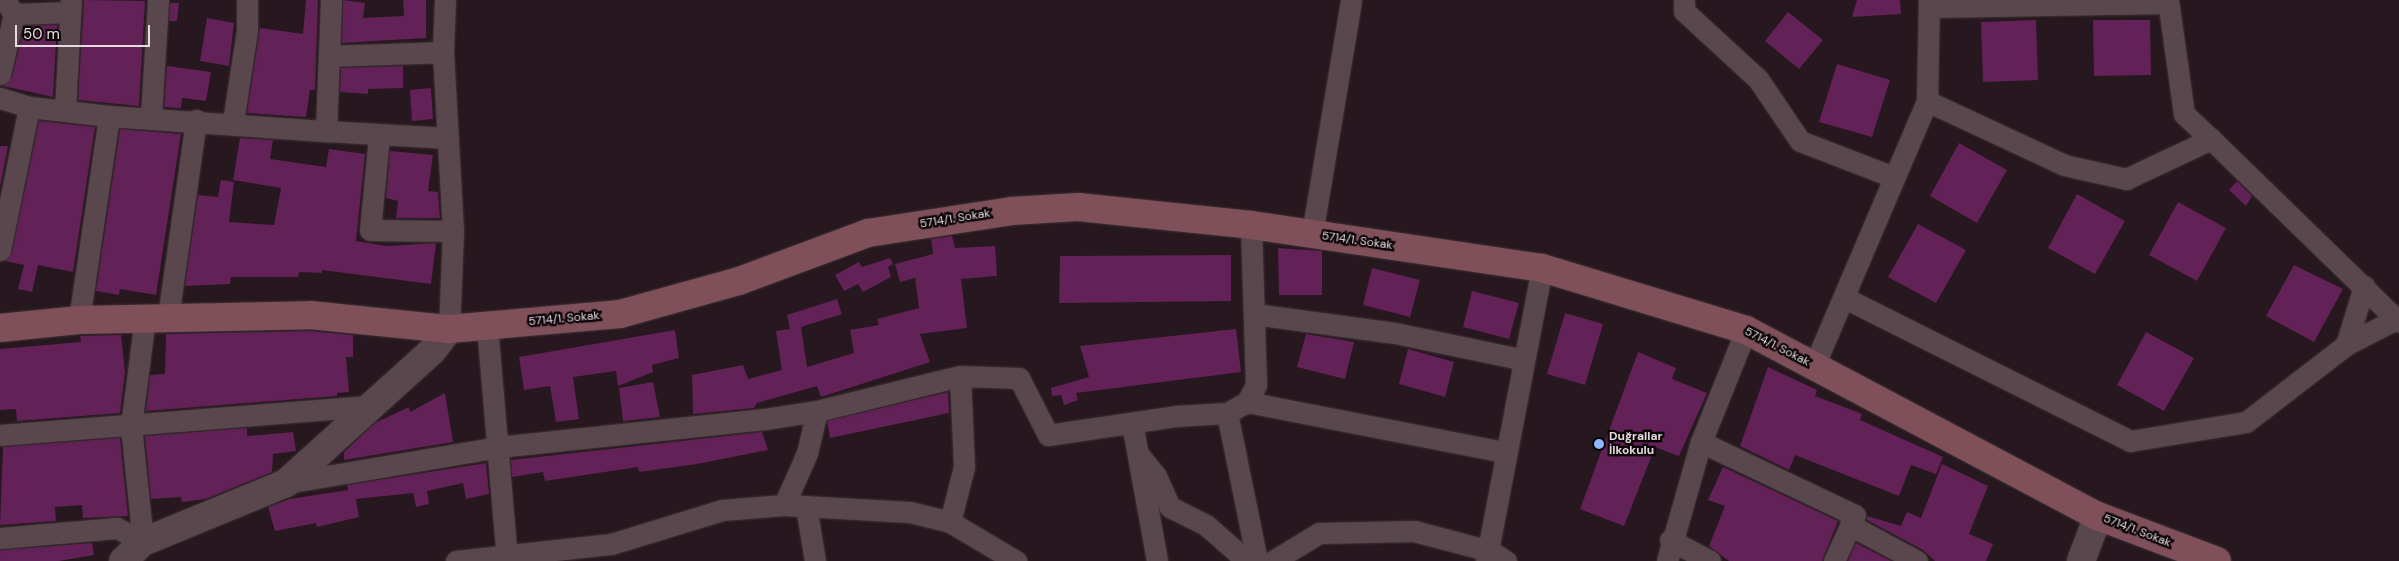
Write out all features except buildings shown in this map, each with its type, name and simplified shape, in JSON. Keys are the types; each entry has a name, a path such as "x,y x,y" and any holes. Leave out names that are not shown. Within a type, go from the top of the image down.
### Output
{"main road":[{"name":"5714/1. Sokak","path":"0,328 78,320 310,315 449,329 487,326 620,314 739,281 868,233 1011,210 1078,207 1251,225 1542,268 1746,330 2098,516 2217,561"}],"street":[{"path":"151,116 158,0"},
{"path":"233,122 247,31 247,0"},
{"path":"326,131 331,56 331,0"},
{"path":"286,483 432,351 449,329 453,232 443,52 444,0"},
{"path":"1312,234 1351,0"},
{"path":"1684,0 1684,11 1758,79 1800,141 1894,176"},
{"path":"1814,366 1845,298 1894,176 1927,101 1929,4 2168,2 2184,114 2364,286 2397,321 2346,345 2246,422 2130,441 1845,298"},
{"path":"0,74 9,7 71,6 65,110"},
{"path":"331,56 443,52"},
{"path":"0,98 29,107 108,116 151,116 233,122 379,137 448,138"},
{"path":"1927,101 2064,165 2126,179 2211,139"},
{"path":"0,250 29,107"},
{"path":"78,320 108,116"},
{"path":"142,542 131,426 156,318 196,120"},
{"path":"379,137 370,230 453,232"},
{"path":"123,561 142,542 286,483 498,447 817,411 960,376 1018,378 1048,435 1132,423 1227,413 1247,402 1256,385 1251,225"},
{"path":"1273,561 1319,533 1414,531 1494,558 1505,452 1521,359 1542,268"},
{"path":"2346,345 2364,286"},
{"path":"1254,314 1395,333 1521,359"},
{"path":"487,326 508,558"},
{"path":"1710,561 1669,551 1701,442 1746,330"},
{"path":"950,522 964,467 960,376"},
{"path":"1247,402 1505,452"},
{"path":"0,435 371,406"},
{"path":"784,505 807,453 817,411"},
{"path":"1227,413 1257,561"},
{"path":"1132,423 1157,561"},
{"path":"1701,442 1855,515 1834,561"},
{"path":"1139,455 1156,476 1170,507 1206,525 1247,561"},
{"path":"456,561 508,558 611,544 722,510 784,505 910,512 950,522 1016,561"},
{"path":"806,506 815,561"},
{"path":"2081,561 2098,516"},
{"path":"1850,525 1917,561"},
{"path":"0,538 117,528 142,542"}],"place":[{"name":"Duğrallar İlkokulu","path":"1599,444"}]}
